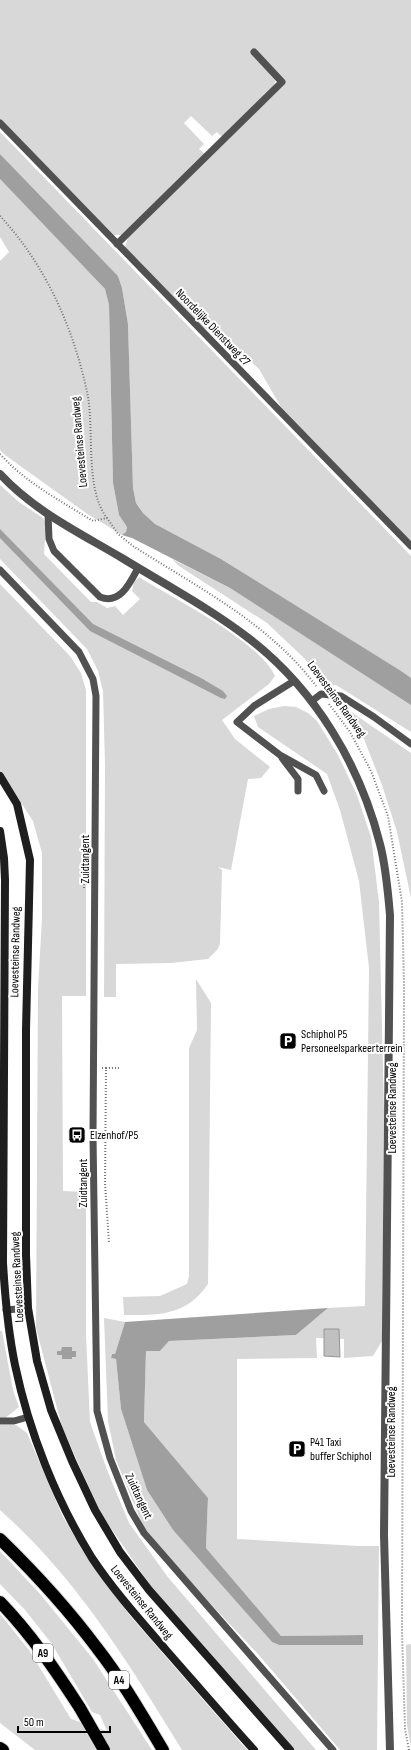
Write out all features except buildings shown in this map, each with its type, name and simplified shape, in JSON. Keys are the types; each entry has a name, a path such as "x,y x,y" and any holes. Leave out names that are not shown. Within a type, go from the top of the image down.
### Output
{"highway":[{"name":"A4","path":"0,1539 53,1593 98,1648 132,1698 164,1750"},
{"name":"A9","path":"0,1602 53,1666 80,1708 104,1750"}],"street":[{"name":"Loevesteinse Randweg","path":"0,474 32,504 216,614 270,656 312,701 348,757 368,805 380,845 390,915 384,1535 390,1750"},
{"name":"Loevesteinse Randweg","path":"0,776 16,804 30,860 26,1030 26,1255 28,1308 37,1361 51,1410 72,1461 95,1510 120,1552 149,1590 290,1750"},
{"name":"Loevesteinse Randweg","path":"0,831 4,858 5,880 2,1205 6,1310 15,1365 28,1417 48,1469 67,1511 92,1558 123,1601 254,1750"}],"lane":[{"path":"117,244 282,82 254,52"},
{"name":"Noordelijke Dienstweg 27","path":"0,123 411,546"},
{"path":"48,514 49,539 54,551 100,597 108,600 115,599 130,582 138,568"},
{"name":"Zuidtangent","path":"0,570 79,652 93,679 96,696 94,1259 97,1411 108,1451 131,1511 144,1533 333,1750"},
{"name":"Loevesteinse Randweg","path":"280,755 237,722 254,706 294,681"},
{"path":"312,701 321,694 341,696 374,717 411,744"},
{"path":"280,755 298,779 298,791"},
{"path":"280,755 316,775 324,791"},
{"path":"6,1310 28,1308"},
{"path":"0,1421 14,1421 28,1417"}],"path":[{"name":"Loevesteinse Randweg","path":"0,216 33,257 54,293 74,343 88,397 93,486 99,505 107,518 118,534 133,546 251,621 305,672 350,732 371,771 388,816 402,902 404,985 402,1633 405,1728 409,1750"},
{"path":"1,457 16,471 36,485 93,521 107,518"},
{"path":"82,836 83,882"},
{"path":"106,1068 121,1068"}],"shaded area":[{"path":"0,0 411,0 411,541 281,407 259,369 240,351 203,327 125,247 128,238 285,83 276,80 273,87 222,137 217,132 212,136 191,116 184,123 204,144 199,149 205,154 123,235 114,235 0,119"},
{"path":"0,132 411,556 411,678 221,559 155,524 143,513 136,503 133,488 128,324 122,288 118,276 0,154"},
{"path":"0,154 118,276 122,288 128,324 133,488 136,503 143,513 155,524 221,559 411,678 411,705 230,588 132,538 122,535 126,532 127,527 119,515 113,483 109,305 105,289 0,179"},
{"path":"0,179 105,289 109,305 113,483 119,515 127,527 126,532 122,535 86,513 0,450 0,261 9,252 0,237"},
{"path":"0,485 19,502 43,518 46,524 44,554 91,602 97,602 107,608 115,606 123,615 140,599 132,591 134,582 139,577 214,621 252,648 266,662 275,676 269,684 222,720 235,739 270,767 261,778 248,779 231,870 218,867 222,870 220,944 217,950 208,959 171,963 116,964 116,997 104,997 105,765 103,691 98,671 87,649 0,559"},
{"path":"0,529 93,624 201,678 223,691 227,696 225,699 90,631 0,538"},
{"path":"172,559 230,588 411,704 411,732 336,685 327,686 304,658 267,623 179,566"},
{"path":"0,584 70,656 81,673 86,690 86,996 62,996 63,1191 86,1192 86,1335 90,1422 107,1470 129,1523 167,1576 316,1750 294,1750 154,1591 100,1512 62,1427 36,1328 38,989 42,918 42,853 33,821 0,770"},
{"path":"284,706 296,707 308,713 317,721 338,755 357,795 371,837 379,902 384,1112 382,1341 373,1356 344,1358 344,1339 316,1338 317,1358 237,1359 237,1539 379,1546 377,1750 340,1750 258,1654 175,1566 143,1526 116,1460 108,1421 104,1318 125,1322 115,1354 112,1354 111,1358 116,1359 121,1409 147,1490 173,1530 272,1642 279,1645 363,1645 363,1635 281,1636 206,1548 208,1498 144,1422 146,1351 160,1351 169,1341 296,1335 328,1308 365,1306 369,968 359,881 340,810 327,774 258,727 254,716 269,709"},
{"path":"344,707 411,753 411,898 397,832 382,785 364,739"},
{"path":"196,979 211,1003 208,1284 200,1295 191,1302 171,1312 149,1315 124,1315 123,1297 160,1296 187,1284 189,1276 189,1048 197,1030"},
{"path":"328,1308 296,1335 169,1341 160,1351 146,1351 144,1422 208,1498 206,1548 281,1636 363,1635 363,1645 279,1645 272,1642 173,1530 147,1490 121,1409 116,1359 111,1358 112,1354 115,1354 125,1322"},
{"path":"0,1331 2,1331 13,1390 19,1407 4,1419 0,1419"},
{"path":"62,1347 72,1347 72,1351 76,1351 76,1357 72,1357 72,1359 62,1359 62,1355 57,1355 57,1351 61,1351"},
{"path":"0,1425 16,1425 27,1433 62,1515 83,1551 132,1618 247,1750 182,1750 122,1654 100,1623 53,1564 28,1536 0,1510"},
{"path":"0,1551 41,1595 93,1659 152,1750 35,1750 0,1723 0,1614 29,1650 71,1719 107,1731 100,1715 92,1712 52,1644 25,1610 0,1584"},
{"path":"411,1644 411,1747 407,1725 406,1645"}],"place":[{"name":"Schiphol P5 Personeelsparkeerterrein","path":"288,1041"},
{"name":"Elzenhof/P5","path":"77,1135"},
{"name":"P41 Taxi buffer Schiphol","path":"297,1449"}]}
